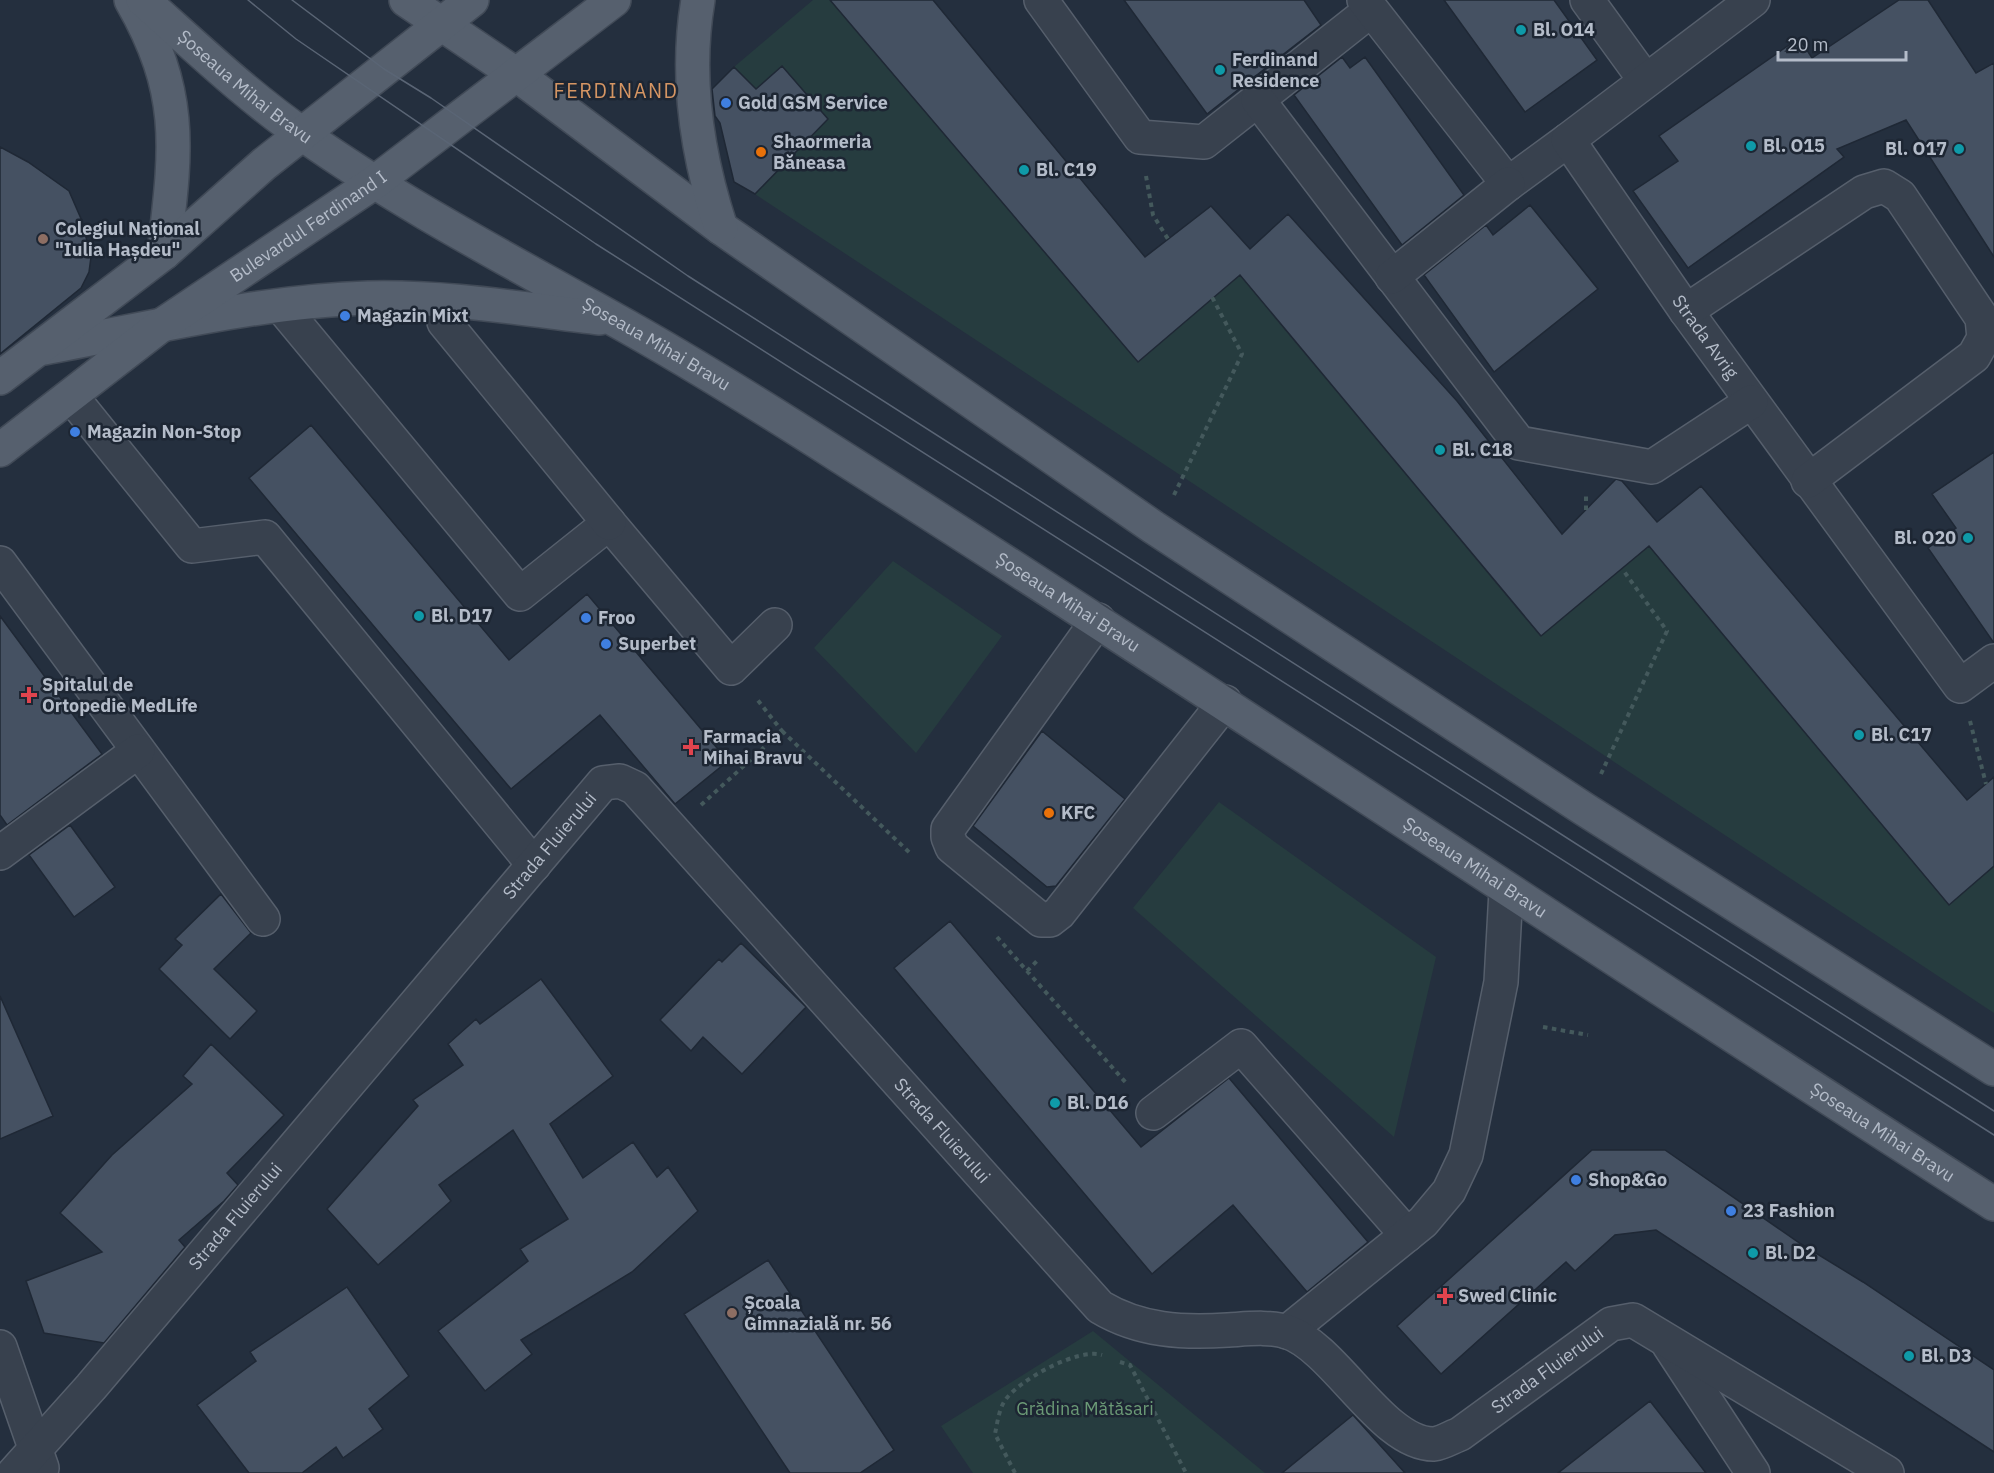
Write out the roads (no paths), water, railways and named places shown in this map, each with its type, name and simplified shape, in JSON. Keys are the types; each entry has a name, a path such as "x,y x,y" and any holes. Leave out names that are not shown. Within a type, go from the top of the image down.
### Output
{"main road":[{"path":"131,0 153,41 168,85 175,130 164,253"},
{"name":"Șoseaua Mihai Bravu","path":"143,0 243,89 301,134 428,217 616,320 832,451 1225,702 1506,891 1994,1204"},
{"path":"406,0 517,75 721,228 1154,527 1584,809 1994,1069"},
{"path":"0,378 164,253 301,134 472,0"},
{"name":"Bulevardul Ferdinand I","path":"0,450 159,327 375,182 614,0"},
{"path":"698,0 694,28 693,79 699,140 708,189 721,228"},
{"path":"38,349 280,306 368,298 431,299 616,320"}],"street":[{"path":"1041,0 1140,137 1203,141 1257,100 1367,5 1508,184"},
{"path":"1587,0 1645,80"},
{"path":"1392,277 1508,184 1753,0"},
{"path":"1257,100 1519,443 1652,467 1751,402"},
{"name":"Strada Avrig","path":"1568,140 1751,402 1960,686 1994,660"},
{"path":"1686,311 1864,192 1884,186 1900,196 1982,318 1984,338 1974,356 1808,481"},
{"path":"280,306 520,594 609,523"},
{"path":"444,322 731,668 775,624"},
{"path":"71,396 192,546 266,537 534,865"},
{"path":"6,584 138,751 263,919"},
{"path":"1098,620 948,829 952,847 1041,920 1050,920 1059,913 1225,702"},
{"path":"0,853 138,751"},
{"name":"Strada Fluierului","path":"31,1466 603,783 620,781 635,788 674,830 1100,1307 1118,1318 1165,1330 1191,1332 1255,1328 1287,1332 1310,1345 1398,1431 1416,1441 1436,1444 1460,1434 1611,1324 1634,1320 1887,1473"},
{"path":"1287,1332 1407,1235 1423,1221 1449,1191 1466,1155 1501,982 1506,891"},
{"path":"1153,1113 1241,1046 1407,1235"},
{"path":"1663,1336 1753,1473"},
{"path":"0,1347 31,1466"}],"tram line":[{"path":"248,0 296,39 596,244 1994,1135"},
{"path":"292,0 384,69 431,98 688,276 1994,1111"}],"place":[{"name":"Bl. O14","path":"1521,30"},
{"name":"Ferdinand Residence","path":"1220,70"},
{"name":"Gold GSM Service","path":"726,103"},
{"name":"Bl. O15","path":"1751,146"},
{"name":"Bl. O17","path":"1959,149"},
{"name":"Shaormeria Băneasa","path":"761,152"},
{"name":"Bl. C19","path":"1024,170"},
{"name":"Colegiul Național \"Iulia Hașdeu\"","path":"43,239"},
{"name":"Magazin Mixt","path":"345,316"},
{"name":"Magazin Non-Stop","path":"75,432"},
{"name":"Bl. C18","path":"1440,450"},
{"name":"Bl. O20","path":"1968,538"},
{"name":"Bl. D17","path":"419,616"},
{"name":"Froo","path":"586,618"},
{"name":"Superbet","path":"606,644"},
{"name":"Spitalul de Ortopedie MedLife","path":"29,695"},
{"name":"Bl. C17","path":"1859,735"},
{"name":"Farmacia Mihai Bravu","path":"691,747"},
{"name":"KFC","path":"1049,813"},
{"name":"Bl. D16","path":"1055,1103"},
{"name":"Shop&Go","path":"1576,1180"},
{"name":"23 Fashion","path":"1731,1211"},
{"name":"Bl. D2","path":"1753,1253"},
{"name":"Swed Clinic","path":"1445,1296"},
{"name":"Școala Gimnazială nr. 56","path":"732,1313"},
{"name":"Bl. D3","path":"1909,1356"}],"district":[{"name":"FERDINAND","path":"616,91"}],"park label":[{"name":"Grădina Mătăsari","path":"1085,1409"}]}
